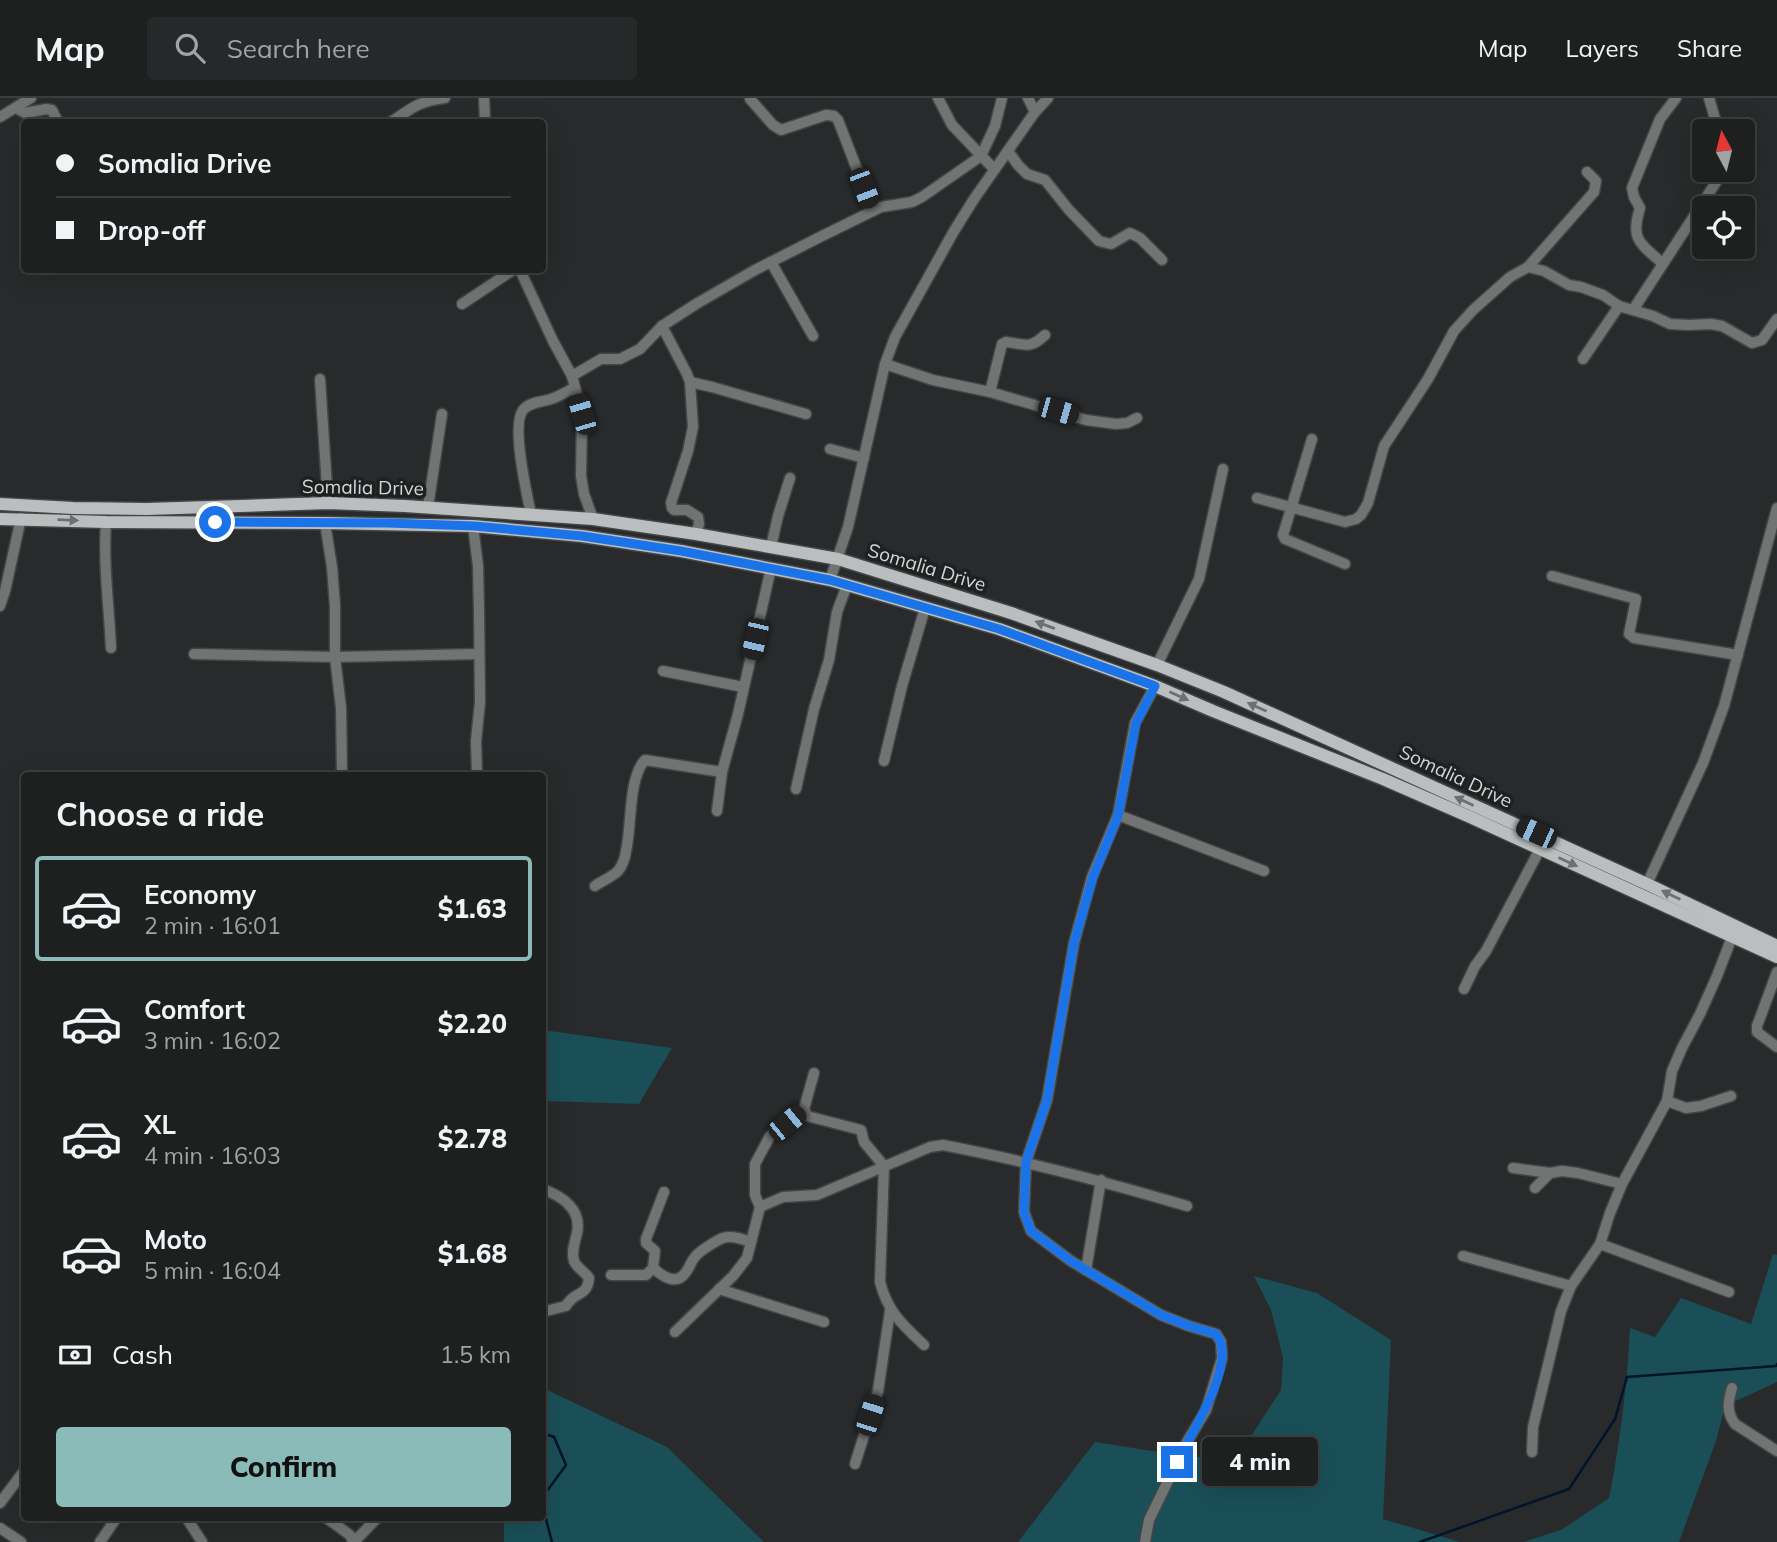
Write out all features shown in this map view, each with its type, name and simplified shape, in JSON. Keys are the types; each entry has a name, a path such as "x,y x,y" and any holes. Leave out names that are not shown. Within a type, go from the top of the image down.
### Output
{"main road":[{"name":"Somalia Drive","path":"0,504 147,509 328,503 428,507 593,519 838,559 1011,613 1224,692 1777,946"},
{"name":"Somalia Drive","path":"0,519 474,526 582,536 681,551 830,580 999,629 1155,686 1396,785 1777,957"}],"street":[{"path":"0,117 31,98"},
{"path":"395,119 416,105 445,98"},
{"path":"484,98 485,119"},
{"path":"938,98 952,125 994,169"},
{"path":"531,514 520,451 522,410 529,405 552,399 601,359 620,359 640,349 662,327 696,304 771,262 873,211 912,202 939,186 981,156 995,126 1002,98"},
{"path":"1028,98 1035,112"},
{"path":"830,580 848,527 885,365 895,337 960,220 1035,112 1048,98"},
{"path":"1662,263 1638,242 1636,231 1640,208 1632,188 1660,119 1676,98"},
{"path":"1709,98 1715,119"},
{"path":"750,99 773,125 781,130 826,115 834,116 838,120 873,211"},
{"path":"16,108 25,113 51,110 56,119"},
{"path":"1008,151 1027,174 1045,180 1099,241 1111,243 1130,233 1140,238 1162,260"},
{"path":"1258,498 1345,522 1361,515 1368,503 1384,446 1428,379 1454,331 1510,277 1528,267 1594,192 1596,181 1587,172"},
{"path":"1633,310 1716,182"},
{"path":"771,262 813,335"},
{"path":"1528,267 1544,271 1569,285 1602,295 1619,306 1670,324 1711,324 1752,343 1762,340 1777,319"},
{"path":"462,304 508,273"},
{"path":"521,273 573,382 582,414 581,476 593,519"},
{"path":"1583,359 1619,306"},
{"path":"662,327 676,349 690,382 693,427 671,503 674,510 687,510 698,517 696,534"},
{"path":"990,392 1002,345 1006,342 1036,344 1045,335"},
{"path":"885,365 1096,422 1116,425 1137,418"},
{"path":"320,379 328,503"},
{"path":"690,382 806,414"},
{"path":"428,507 442,414"},
{"path":"1312,439 1283,532 1285,539 1345,564"},
{"path":"830,449 864,458"},
{"path":"1157,665 1199,579 1223,469"},
{"path":"771,547 790,478"},
{"path":"1647,884 1703,763 1724,706 1777,508"},
{"path":"0,606 22,518"},
{"path":"106,522 105,569 111,648"},
{"path":"325,523 335,606 335,657 341,708 342,772"},
{"path":"474,526 478,566 480,702 476,741 477,772"},
{"path":"717,811 722,772 771,568"},
{"path":"1552,576 1636,599 1629,634 1634,638 1738,655"},
{"path":"796,789 837,612 847,585"},
{"path":"884,761 925,608"},
{"path":"194,653 335,657 479,653"},
{"path":"663,671 743,687"},
{"path":"1145,1542 1149,1520 1187,1442 1206,1410 1222,1359 1221,1342 1216,1334 1161,1315 1071,1261 1031,1231 1024,1212 1026,1162 1047,1100 1074,943 1093,877 1118,816 1136,723 1155,686"},
{"path":"595,886 617,872 623,863 629,839 637,770 645,760 722,772"},
{"path":"1118,816 1264,871"},
{"path":"1464,989 1540,849"},
{"path":"1532,1452 1533,1427 1561,1311 1571,1286 1601,1244 1622,1184 1667,1101 1672,1071 1700,1014 1732,937"},
{"path":"1777,972 1756,1026 1757,1032 1777,1047"},
{"path":"675,1332 733,1276 747,1258 760,1207 755,1195 755,1164 770,1136 804,1109 814,1073"},
{"path":"1667,1101 1686,1108 1701,1107 1731,1096"},
{"path":"804,1109 807,1116 861,1130 864,1142 884,1166 880,1282 890,1311 924,1346"},
{"path":"760,1207 783,1197 817,1195 930,1147 943,1145 1101,1180 1187,1206"},
{"path":"1513,1168 1550,1173 1578,1173 1622,1184"},
{"path":"1535,1188 1550,1173"},
{"path":"1086,1270 1101,1180"},
{"path":"546,1191 571,1205 578,1223 574,1260 589,1278 586,1290 570,1299 566,1306 546,1311"},
{"path":"611,1275 646,1275 651,1272 655,1251 646,1243 646,1239 664,1192"},
{"path":"653,1268 664,1278 676,1279 685,1275 696,1255 724,1237 751,1242"},
{"path":"1601,1244 1729,1292"},
{"path":"1463,1256 1571,1286"},
{"path":"719,1289 824,1322"},
{"path":"855,1464 878,1391 890,1311"},
{"path":"1732,1388 1728,1401 1731,1419 1777,1451"},
{"path":"0,1503 21,1475"},
{"path":"100,1542 114,1521"},
{"path":"189,1521 202,1542"},
{"path":"332,1521 343,1528 354,1542 374,1521"},
{"path":"0,1528 21,1542"}],"shaded area":[{"path":"546,1030 672,1048 639,1104 546,1101"},
{"path":"1773,1254 1777,1255 1777,1382 1725,1406 1716,1441 1679,1542 1523,1542 1561,1530 1609,1498 1622,1414 1630,1328 1655,1337 1681,1298 1751,1324"},
{"path":"1254,1276 1317,1293 1391,1340 1383,1519 1460,1542 1018,1542 1095,1442 1184,1456 1236,1459 1281,1390 1283,1358 1271,1310"},
{"path":"546,1389 667,1447 764,1542 504,1542 504,1521 546,1521"}],"waterway":[{"path":"1420,1542 1569,1489 1615,1419 1627,1377 1777,1364"},
{"path":"546,1434 554,1437 566,1465 546,1492"},
{"path":"546,1519 552,1542"}],"route":[{"path":"215,522 474,526 582,536 681,551 830,580 999,629 1155,686 1136,723 1118,816 1093,877 1074,943 1047,1100 1026,1162 1024,1212 1031,1231 1071,1261 1161,1315 1216,1334 1221,1342 1222,1359 1206,1410 1177,1462"}]}
